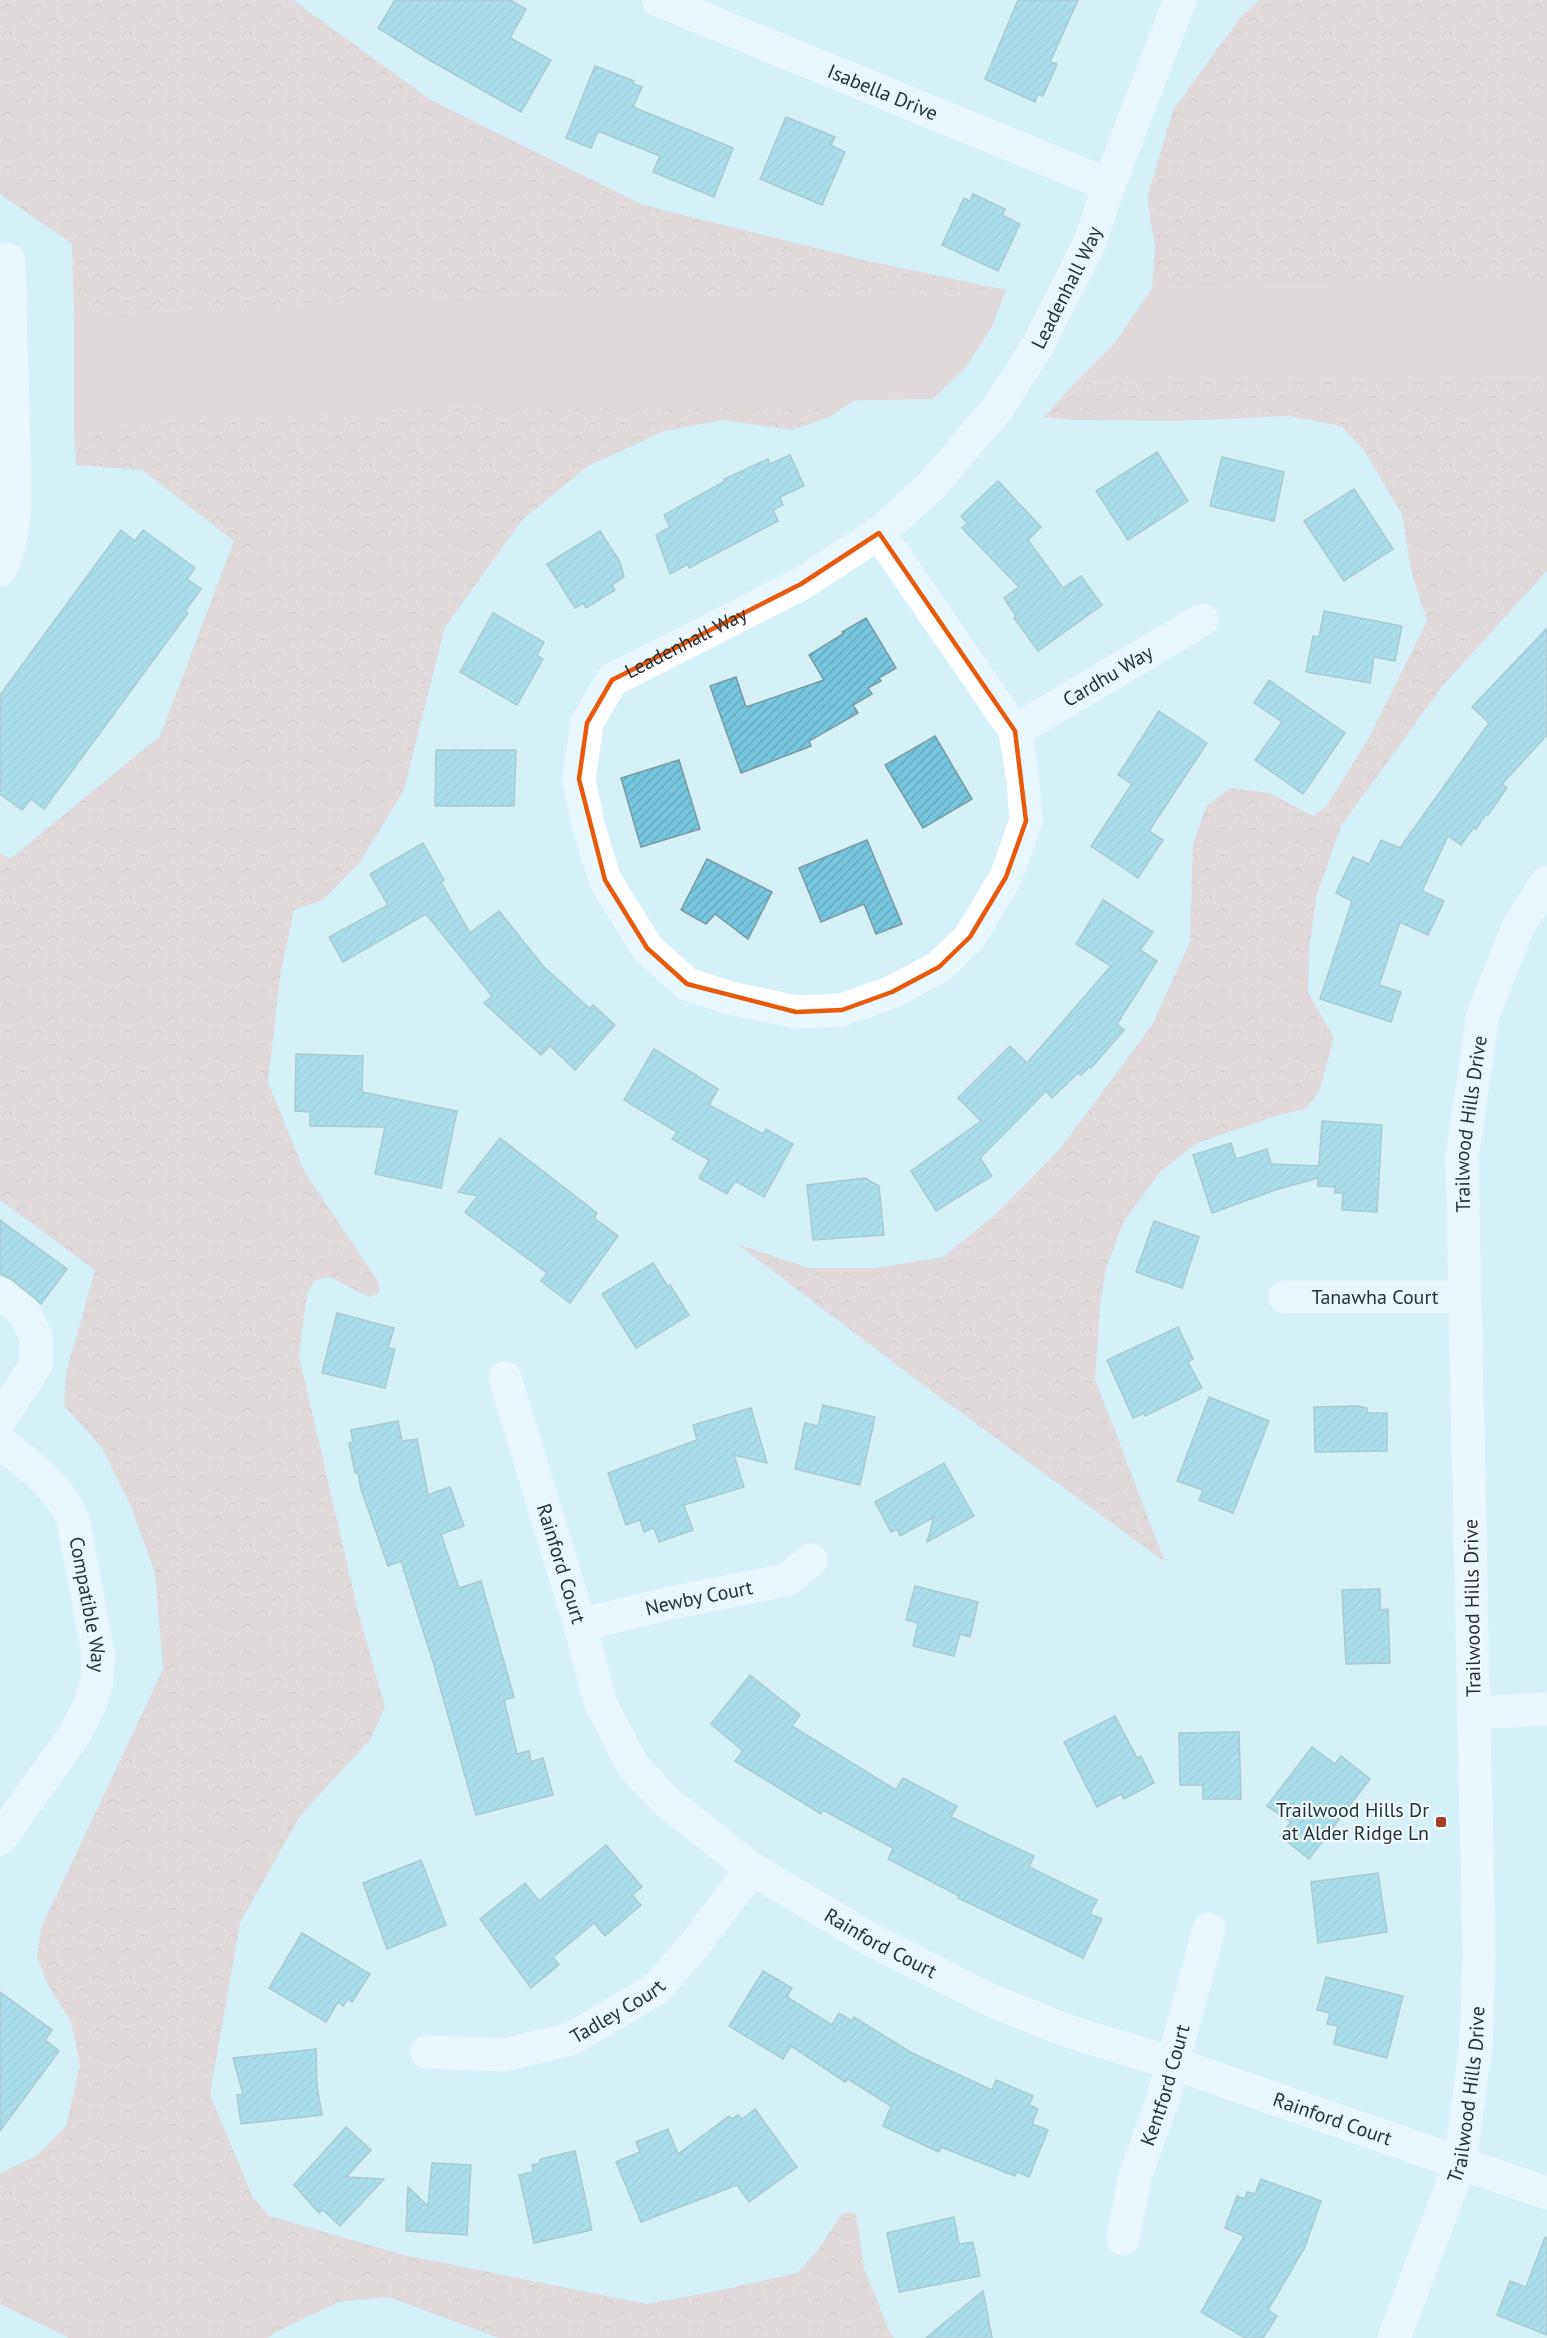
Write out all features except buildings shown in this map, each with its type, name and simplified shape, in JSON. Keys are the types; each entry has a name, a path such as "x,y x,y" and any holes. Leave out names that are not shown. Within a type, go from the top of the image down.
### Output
{"street":[{"name":"Isabella Drive","path":"658,0 1109,185"},
{"name":"Leadenhall Way","path":"879,533 1015,731 1023,781 1026,821 1006,877 970,937 939,967 892,992 842,1010 796,1012 730,998 687,984 647,948 605,880 589,828 579,778 587,723 612,680 801,584 879,533 930,487 997,409 1038,345 1090,242 1109,185 1180,0"},
{"path":"0,260 9,260 7,449 14,527 9,550 0,570"},
{"name":"Cardhu Way","path":"1015,731 1202,620"},
{"name":"Trailwood Hills Drive","path":"1394,2338 1460,2164 1476,2043 1479,1954 1462,1157 1483,1015 1520,923 1547,882"},
{"path":"0,1294 24,1311 36,1337 36,1365 0,1419"},
{"name":"Tanawha Court","path":"1285,1298 1464,1297"},
{"name":"Rainford Court","path":"505,1378 580,1625 600,1702 633,1766 669,1803 752,1869 873,1941 988,1999 1071,2032 1172,2063 1547,2193"},
{"name":"Compatible Way","path":"0,1442 54,1488 67,1505 73,1520 98,1653 97,1682 89,1707 79,1726 0,1839"},
{"name":"Newby Court","path":"580,1625 670,1603 787,1580 811,1560"},
{"path":"1475,1713 1547,1709"},
{"name":"Tadley Court","path":"427,2052 504,2055 571,2038 656,1989 692,1948 752,1869"},
{"name":"Kentford Court","path":"1123,2239 1135,2176 1162,2102 1209,1929"}],"highlighted area":[{"path":"879,533 1015,731 1026,821 1006,877 970,937 939,967 892,992 842,1010 796,1012 687,984 647,948 605,880 579,779 587,723 612,680 801,584"}],"green space":[{"path":"0,0 293,0 431,100 643,205 864,260 1006,290 493,295 74,315 72,244 0,194"},
{"path":"1260,0 1547,0 1547,284 1152,288 1155,246 1147,198 1173,110 1240,18"},
{"path":"1547,284 1547,377 1075,383 1114,344 1152,288"},
{"path":"1006,290 992,327 966,367 933,399 484,406 74,428 74,315 493,295"},
{"path":"1547,377 1547,571 1444,684 1341,826 1316,898 1309,951 1308,992 1334,1038 1319,1092 1305,1109 1279,1115 1197,1143 1161,1171 1124,1221 1106,1268 1100,1306 1095,1379 1165,1562 930,1390 737,1244 809,1268 875,1268 943,1257 997,1213 1060,1149 1152,1025 1190,942 1193,844 1207,805 1231,788 1270,793 1313,816 1326,807 1370,736 1427,621 1411,570 1402,514 1363,449 1341,426 1288,416 1178,421 1072,420 1044,417 1075,383"},
{"path":"854,400 832,416 792,430 723,420 665,431 588,466 522,520 445,627 404,790 360,862 323,900 294,910 280,977 268,1082 304,1171 378,1281 379,1293 369,1297 330,1277 315,1280 307,1294 299,1356 359,1615 385,1707 370,1740 300,1816 240,1923 210,2094 252,2196 269,2216 404,2255 647,2304 797,2273 818,2250 842,2214 849,2212 856,2214 864,2268 890,2333 895,2338 499,2338 389,2297 339,2302 268,2338 69,2338 0,2304 0,2173 36,2156 66,2126 80,2065 71,2022 48,1985 37,1957 41,1928 163,1669 155,1573 130,1504 102,1448 64,1405 66,1373 95,1270 0,1200 0,853 10,859 160,736 234,541 142,470 76,465 74,428 484,406"}],"place":[{"name":"Trailwood Hills Dr at Alder Ridge Ln","path":"1441,1822"}]}
